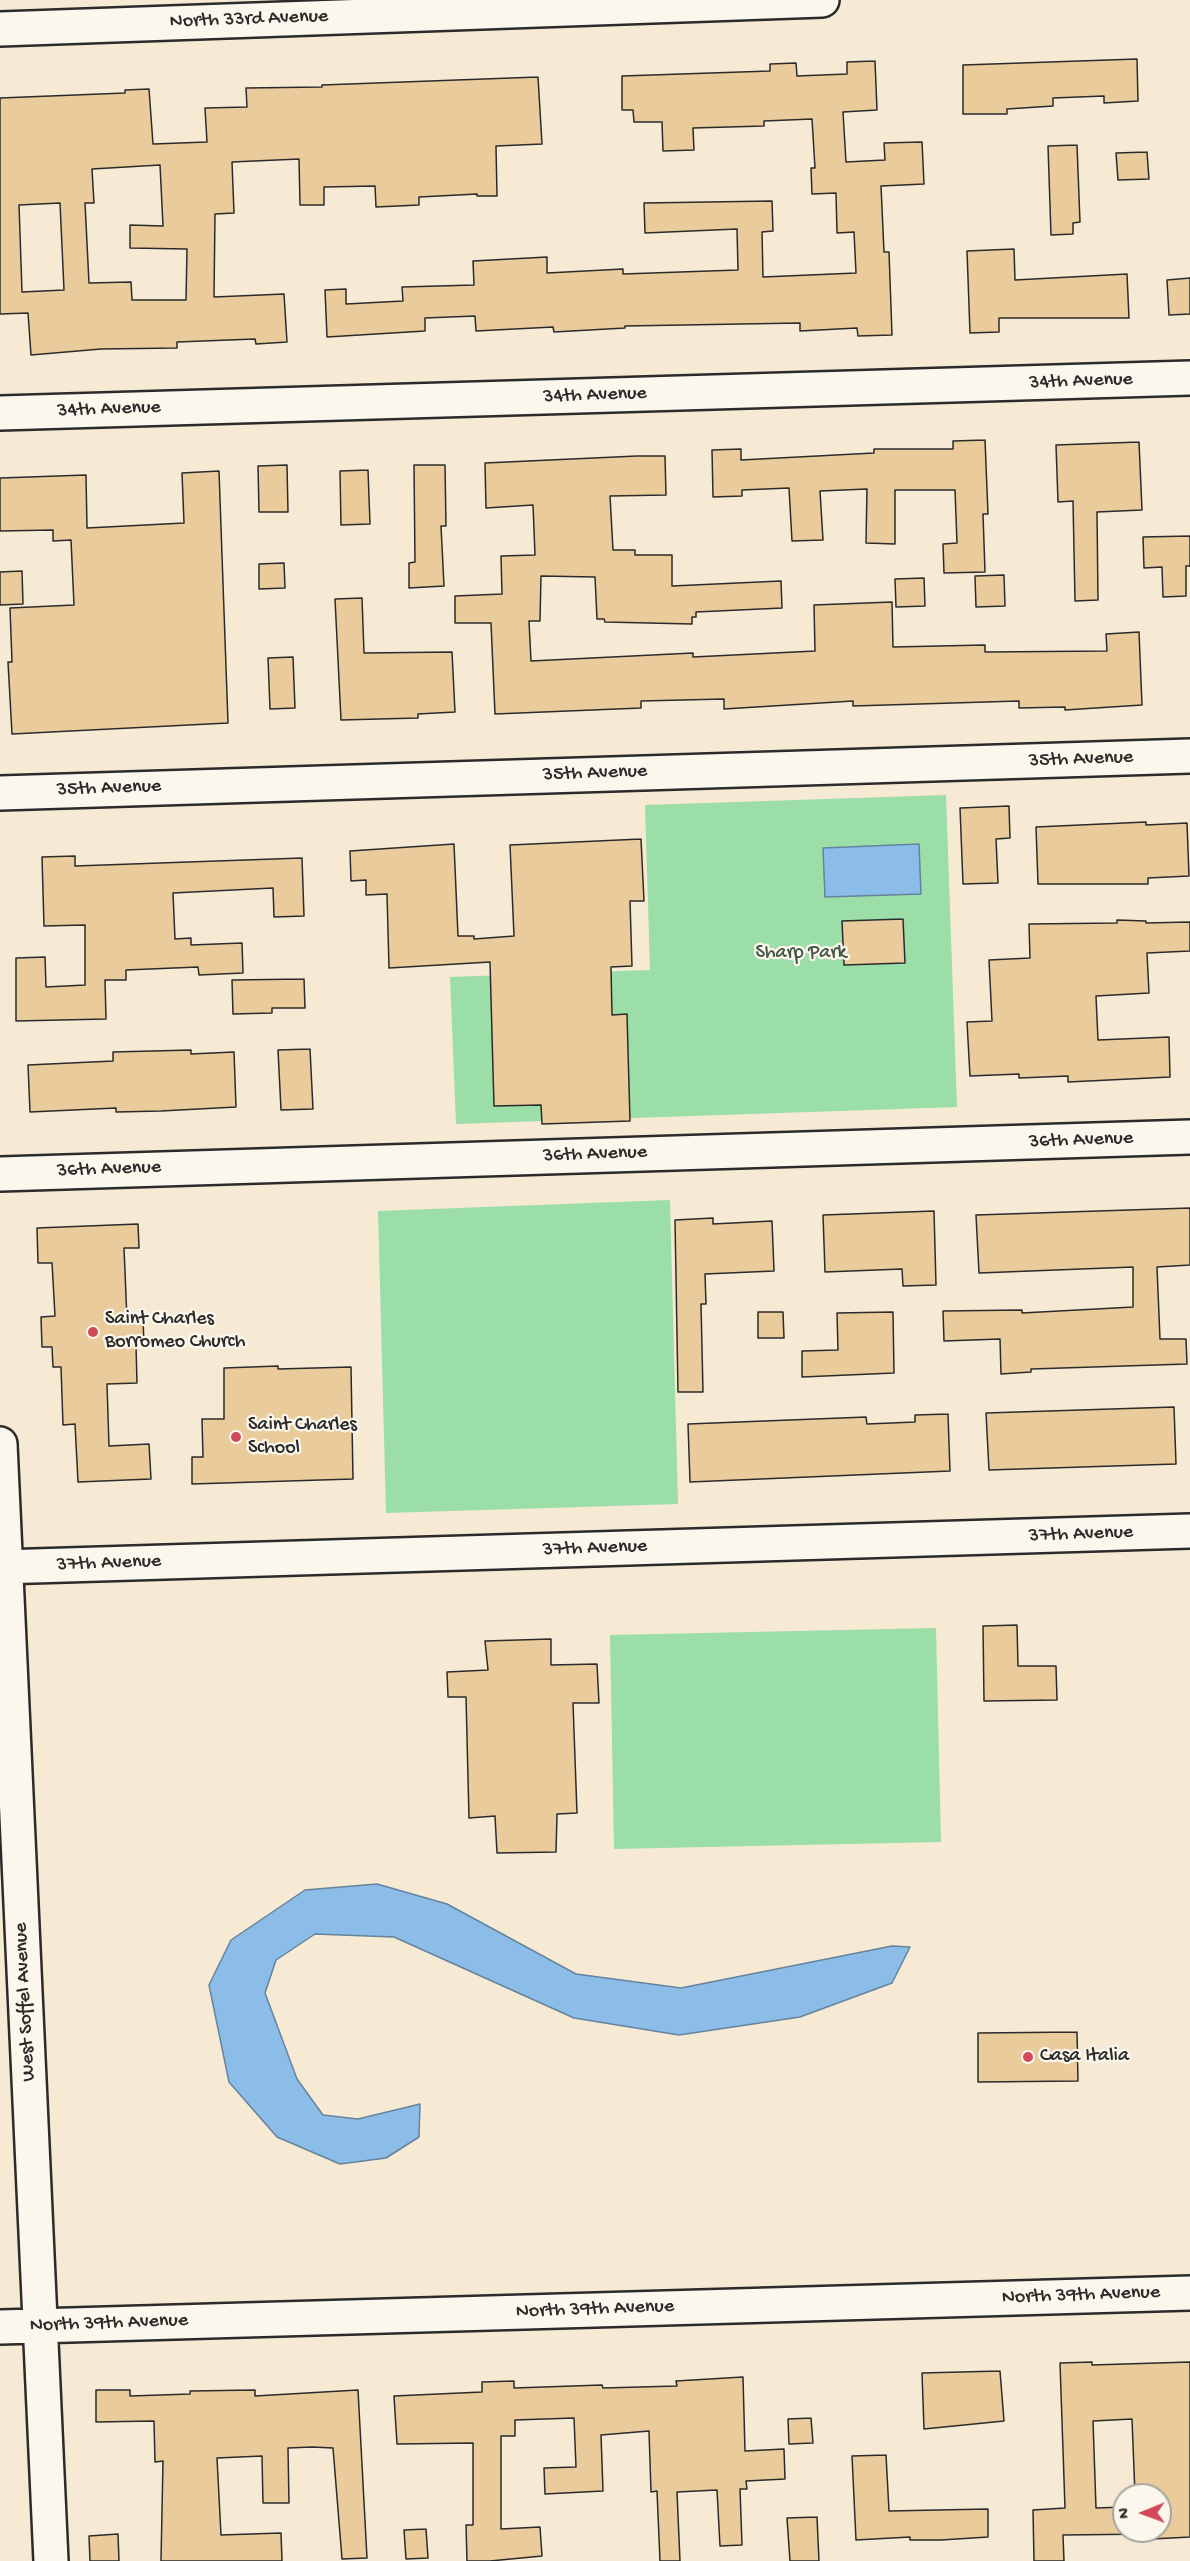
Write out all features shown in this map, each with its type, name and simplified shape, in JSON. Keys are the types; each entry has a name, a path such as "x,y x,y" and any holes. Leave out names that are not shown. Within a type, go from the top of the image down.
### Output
{"street":[{"name":"North 33rd Avenue","path":"0,29 822,0"},
{"name":"34th Avenue","path":"0,413 1190,378"},
{"name":"35th Avenue","path":"0,793 1190,756"},
{"name":"36th Avenue","path":"0,1174 1190,1137"},
{"name":"West Soffel Avenue","path":"0,1444 12,1945 41,2326 51,2561"},
{"name":"37th Avenue","path":"3,1567 1190,1532"},
{"name":"North 39th Avenue","path":"0,2327 1190,2293"}],"green space":[{"name":"Sharp Park","path":"946,795 957,1107 456,1124 450,977 650,970 645,805"},
{"path":"670,1200 678,1504 386,1513 378,1211"},
{"path":"936,1628 941,1842 614,1849 610,1635"}],"water":[{"path":"919,844 921,894 825,897 823,848"},
{"path":"377,1884 447,1904 576,1974 681,1988 892,1946 910,1947 892,1983 800,2017 679,2035 574,2018 394,1937 315,1934 276,1960 265,1993 297,2079 323,2115 358,2119 420,2104 419,2137 386,2158 340,2164 277,2137 229,2082 209,1985 231,1940 305,1890"}],"building":[{"path":"1137,59 1138,101 1104,103 1104,96 1053,98 1053,106 1007,109 1007,114 963,114 963,65"},
{"path":"875,61 877,110 843,112 846,162 885,160 884,143 922,142 924,184 881,186 884,252 889,252 892,335 858,336 857,328 800,331 800,323 625,326 625,328 554,332 553,327 476,331 475,316 425,318 425,331 327,337 325,290 346,289 346,304 403,301 402,287 474,285 473,261 547,257 547,273 623,269 623,274 738,270 737,229 645,233 644,203 772,201 773,231 762,232 763,277 856,273 854,232 837,233 836,193 812,194 811,168 815,168 812,119 764,121 764,126 693,128 694,150 663,151 662,122 634,122 633,110 622,110 622,76 770,71 770,64 796,63 797,76 847,74 847,62"},
{"path":"538,77 542,144 496,146 497,196 477,196 477,194 419,197 419,205 376,207 375,186 324,187 324,205 300,205 299,159 232,162 234,213 215,214 214,297 284,294 287,342 256,344 255,339 177,342 177,348 101,349 31,355 28,313 0,314 0,98 125,93 125,90 149,89 153,144 207,142 205,108 247,107 246,88 322,87 322,85","holes":["160,165 163,226 130,225 130,248 187,249 186,300 132,300 131,282 89,283 85,203 94,203 92,169","60,203 64,290 22,292 19,205"]},
{"path":"1077,145 1080,222 1073,223 1073,234 1051,235 1048,146"},
{"path":"1147,152 1149,179 1118,180 1116,153"},
{"path":"1014,249 1015,280 1127,274 1129,318 999,318 999,332 970,333 967,251"},
{"path":"1190,278 1190,314 1169,315 1167,280"},
{"path":"985,440 988,514 983,514 985,572 944,573 943,544 957,543 955,490 895,490 895,544 866,543 867,489 820,491 823,540 792,541 789,488 742,490 742,496 713,497 712,450 741,449 741,460 874,453 874,449 953,449 953,441"},
{"path":"1139,442 1142,510 1097,512 1098,600 1075,601 1073,501 1058,502 1056,445"},
{"path":"665,456 666,495 610,496 613,550 635,550 635,555 672,555 672,586 781,581 782,608 696,612 696,617 692,617 692,624 605,622 604,619 597,619 595,577 541,576 540,621 529,621 531,661 693,653 693,657 815,651 814,605 892,602 893,647 985,645 985,652 1107,651 1106,634 1139,632 1142,705 1065,710 1065,707 1019,708 1019,701 853,706 853,701 724,709 724,699 641,701 641,708 495,714 491,623 455,623 455,596 502,594 501,556 535,555 533,505 486,508 485,463"},
{"path":"287,465 288,512 259,512 258,466"},
{"path":"414,465 445,465 446,526 441,526 444,586 409,588 409,563 415,562"},
{"path":"368,470 370,524 341,525 340,471"},
{"path":"219,471 228,723 12,734 8,662 12,662 10,608 74,605 71,540 53,541 53,530 0,531 0,478 86,475 87,528 184,523 182,473"},
{"path":"1190,536 1190,566 1186,566 1186,596 1163,597 1162,567 1144,568 1143,537"},
{"path":"284,563 285,588 259,589 259,564"},
{"path":"22,571 23,604 0,605 0,572"},
{"path":"1004,575 1005,606 976,607 975,576"},
{"path":"924,578 925,606 896,607 895,579"},
{"path":"362,598 364,653 452,652 455,712 418,714 418,718 341,720 335,599"},
{"path":"293,657 295,708 270,709 268,658"},
{"path":"1009,806 1010,838 996,839 998,883 963,884 960,808"},
{"path":"1146,822 1146,825 1187,823 1189,876 1148,878 1148,884 1038,884 1036,827"},
{"path":"641,839 644,901 630,901 632,966 611,967 612,1015 627,1014 630,1121 542,1124 541,1105 494,1106 490,962 389,968 387,894 366,895 366,880 351,881 350,851 454,844 458,936 474,936 474,939 514,936 510,845"},
{"path":"75,856 75,866 302,858 304,916 274,917 273,888 173,893 175,939 191,938 191,945 242,943 243,973 199,975 198,967 126,970 126,980 105,980 106,1019 16,1021 16,958 45,957 46,987 85,985 85,925 44,926 42,857"},
{"path":"903,919 905,963 844,965 842,921"},
{"path":"1117,920 1146,921 1146,923 1190,922 1190,951 1147,953 1149,993 1096,996 1098,1040 1169,1037 1170,1077 1068,1082 1068,1076 1019,1078 1019,1074 970,1076 967,1022 992,1021 989,960 1030,958 1029,924 1117,923"},
{"path":"304,979 305,1008 272,1008 272,1013 233,1014 232,980"},
{"path":"310,1049 313,1109 281,1110 278,1050"},
{"path":"191,1050 191,1054 234,1052 236,1107 161,1111 116,1112 116,1108 30,1112 28,1065 113,1061 113,1052"},
{"path":"1190,1208 1190,1265 1157,1267 1160,1339 1186,1339 1187,1364 1031,1369 1031,1372 1001,1374 1000,1339 944,1341 943,1311 1022,1310 1022,1313 1133,1307 1133,1267 979,1273 976,1215"},
{"path":"934,1211 936,1285 903,1286 902,1269 825,1272 823,1215"},
{"path":"713,1218 713,1224 772,1221 774,1271 705,1274 706,1304 701,1304 703,1392 678,1392 675,1220"},
{"name":"Saint Charles Borromeo Church","path":"138,1224 139,1248 124,1248 127,1320 143,1320 144,1344 136,1345 137,1383 107,1384 109,1446 149,1444 151,1479 78,1482 75,1424 63,1425 61,1367 53,1367 52,1347 42,1347 41,1317 55,1316 52,1263 38,1263 37,1228"},
{"path":"758,1312 783,1312 784,1338 758,1338"},
{"path":"893,1312 894,1373 802,1377 802,1351 838,1350 837,1313"},
{"path":"278,1366 278,1369 351,1367 353,1479 192,1484 192,1457 203,1457 202,1419 224,1419 224,1368"},
{"path":"1174,1407 1176,1464 989,1470 986,1413"},
{"path":"948,1414 950,1471 690,1482 688,1424 866,1417 867,1424 915,1422 915,1415"},
{"path":"1017,1625 1018,1666 1056,1666 1057,1700 984,1701 983,1626"},
{"path":"551,1639 551,1665 597,1664 599,1703 573,1703 577,1813 557,1814 556,1852 497,1853 495,1816 469,1818 466,1697 448,1697 447,1672 488,1670 485,1641"},
{"name":"Casa Italia","path":"1077,2032 1078,2081 978,2082 978,2033"},
{"path":"1092,2362 1092,2365 1190,2362 1190,2537 1172,2538 1172,2483 1135,2483 1132,2419 1093,2421 1096,2508 1112,2507 1112,2534 1063,2535 1064,2561 1034,2561 1033,2510 1065,2508 1060,2363"},
{"path":"1000,2371 1004,2421 924,2429 922,2373"},
{"path":"743,2377 745,2451 784,2449 785,2479 746,2481 747,2489 740,2489 742,2545 720,2546 717,2490 677,2492 680,2561 660,2561 657,2491 651,2492 649,2431 601,2435 603,2491 545,2494 544,2468 576,2467 574,2418 515,2420 515,2436 501,2436 501,2529 540,2527 542,2556 490,2561 467,2561 466,2525 473,2525 473,2443 397,2444 394,2396 482,2392 482,2382 514,2381 514,2388 602,2385 603,2388 677,2386 676,2381"},
{"path":"96,2390 130,2390 130,2396 190,2394 190,2391 255,2390 255,2396 358,2390 367,2558 342,2559 333,2448 312,2447 288,2448 289,2503 263,2503 262,2456 217,2458 221,2535 281,2533 282,2561 161,2561 163,2461 155,2462 154,2421 96,2422"},
{"path":"811,2418 813,2443 789,2444 788,2419"},
{"path":"886,2455 889,2511 988,2509 988,2537 941,2540 910,2540 910,2537 856,2540 852,2456"},
{"path":"817,2517 819,2561 790,2561 787,2518"},
{"path":"426,2529 428,2558 406,2559 404,2530"},
{"path":"118,2534 119,2561 90,2561 89,2536"}],"place":[{"name":"Saint Charles Borromeo Church","path":"93,1332"},
{"name":"Saint Charles School","path":"236,1437"},
{"name":"Casa Italia","path":"1028,2057"}]}
